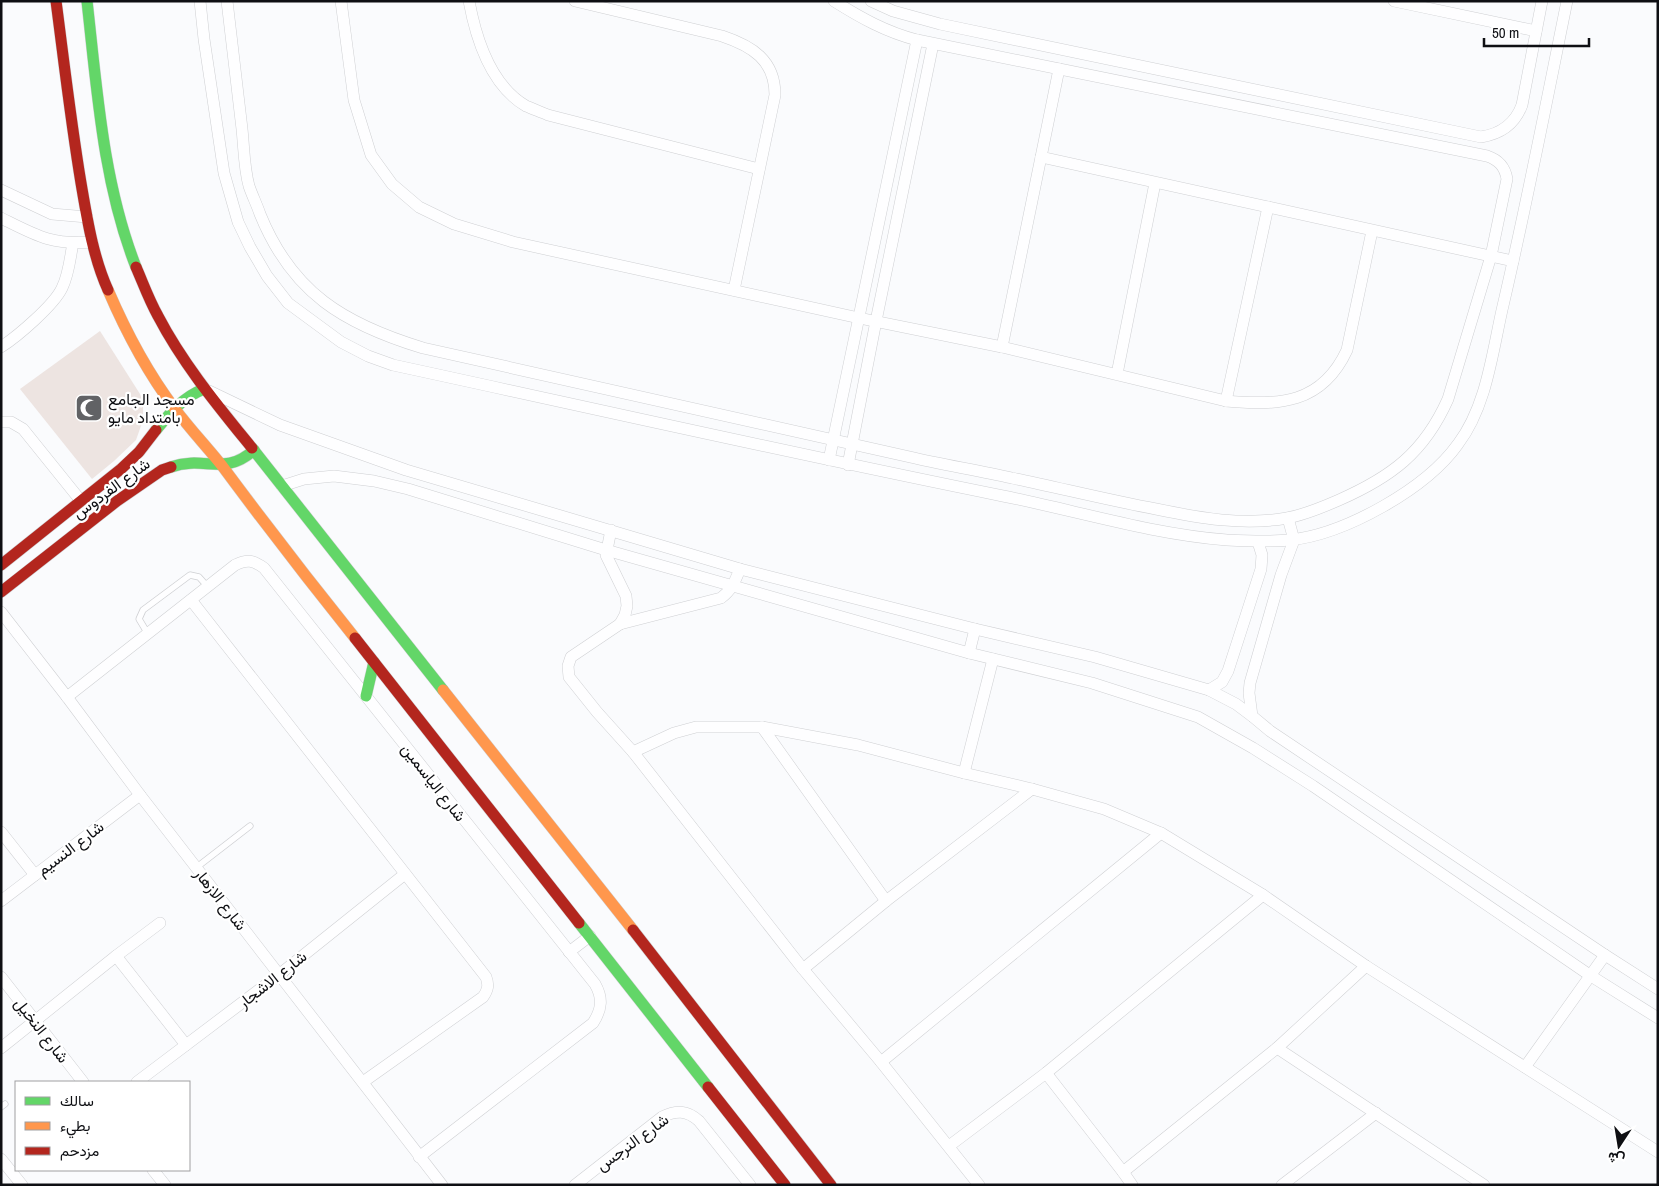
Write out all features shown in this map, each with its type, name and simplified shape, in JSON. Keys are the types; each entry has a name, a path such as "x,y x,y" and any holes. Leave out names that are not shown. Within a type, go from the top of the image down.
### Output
{"street":[{"path":"56,1 74,142 92,242 103,279 121,322 139,354 175,409 784,1184"},
{"path":"87,1 104,147 112,189 135,266 149,299 164,327 204,389 592,877 831,1185"},
{"path":"200,1 224,173 238,222 266,276 288,303 341,342 368,356 393,365 1008,497 1134,526 1197,538 1258,542 1294,540 1332,530 1403,494 1448,458 1474,418 1482,395 1514,262 1567,1"},
{"path":"227,1 249,185 269,235 287,265 308,289 330,307 358,324 389,338 423,348 852,445 1182,514 1220,520 1256,521 1288,518 1328,505 1362,490 1391,473 1414,453 1428,436 1448,399 1491,256 1507,180 1503,167 1494,158 917,40 882,29 834,1"},
{"path":"342,1 354,100 371,155 392,184 420,207 454,224 513,242 876,322 1002,347 1226,402 1282,403 1304,396 1321,385 1333,374 1347,350 1372,231"},
{"path":"469,1 478,41 492,69 506,89 525,105 548,115 759,169"},
{"path":"575,1 722,36 739,42 763,60 772,71 775,81 775,95 734,290"},
{"path":"871,1 912,17 1481,137 1504,130 1520,112 1542,1"},
{"path":"1394,1 1431,5 1536,31"},
{"path":"829,460 917,40"},
{"path":"1024,62 1027,42"},
{"path":"848,464 934,44"},
{"path":"1002,347 1058,69"},
{"path":"1041,158 1514,262"},
{"path":"1117,374 1155,183"},
{"path":"1,190 52,214 87,217"},
{"path":"1226,402 1268,207"},
{"path":"1,218 43,238 64,243 92,242"},
{"path":"1,347 56,298 66,276 73,243"},
{"path":"592,409 598,388"},
{"path":"204,389 280,425 406,470 740,569 975,629 1094,657 1208,690 1236,704 1270,730 1658,989"},
{"name":"شارع الفردوس","path":"1,565 122,469 188,396 204,389"},
{"path":"1,422 11,422 22,429 81,501"},
{"name":"شارع الفردوس","path":"1,592 117,502 162,470 191,462 220,465 238,462 254,450"},
{"path":"282,486 304,479 334,476 374,481 408,489 606,550 993,659 1092,683 1198,717 1253,748 1313,786 1591,976 1658,1018"},
{"path":"1252,716 1249,693 1250,683 1281,575 1294,540 1288,518"},
{"path":"611,530 606,550 607,559 626,596 627,606 620,624"},
{"path":"1208,690 1222,682 1228,671 1261,569 1262,555 1258,542"},
{"name":"شارع الياسمين","path":"67,697 235,565 244,560 255,562 264,568 599,991 601,1006 593,1023 419,1157"},
{"path":"740,569 733,586 721,598 620,624 571,657 568,671 569,677 633,752 803,969 881,1062 979,1185"},
{"path":"191,600 486,976 488,983 487,991 483,997 363,1082"},
{"name":"شارع الازهار","path":"1,612 442,1185"},
{"path":"969,652 975,629"},
{"path":"964,773 993,659"},
{"path":"366,696 374,662"},
{"path":"633,752 674,733 696,727 762,727 858,745 1104,809 1161,833 1263,894 1366,966 1658,1152"},
{"path":"762,727 886,901"},
{"path":"803,969 886,901 1032,789"},
{"name":"شارع النسيم","path":"1,901 140,795"},
{"path":"1,832 35,874"},
{"path":"881,1062 1161,833"},
{"name":"شارع الاشجار","path":"138,1081 280,974 406,874"},
{"path":"948,1146 1046,1073 1263,894"},
{"path":"1,1048 160,923"},
{"path":"569,952 590,936"},
{"path":"1526,1067 1605,955"},
{"path":"116,956 186,1045"},
{"path":"1123,1172 1277,1048 1366,966"},
{"name":"شارع النخيل","path":"1,977 82,1081"},
{"path":"1277,1048 1483,1185"},
{"path":"1046,1073 1132,1185"},
{"name":"شارع النرجس","path":"576,1185 662,1116 679,1111 688,1113 698,1120 750,1185"},
{"path":"1282,1185 1376,1113"},
{"path":"1,1158 22,1185"},
{"path":"154,1171 165,1185"}],"lane":[{"path":"148,634 139,619 143,610 190,575 199,577 208,587"},
{"path":"197,867 250,826"}],"building":[{"name":"مسجد الجامع بامتداد مايو","path":"100,331 140,394 143,403 143,413 142,423 136,440 92,479 20,389"}],"traffic: fast":[{"path":"87,1 98,102 109,169 116,203 136,267"},
{"path":"156,430 183,401 204,389"},
{"path":"252,448 443,690"},
{"path":"171,467 194,463 224,464 243,458 254,450"},
{"path":"366,696 374,662"},
{"path":"579,923 708,1087"}],"traffic: slow":[{"path":"108,290 122,321 155,381 355,638"},
{"path":"443,690 633,930"}],"traffic: jam":[{"path":"56,1 74,138 86,210 94,251 108,290"},
{"path":"136,267 149,298 178,351 252,448"},
{"path":"1,565 121,469 139,452 156,430"},
{"path":"1,592 117,501 162,470 171,467"},
{"path":"355,638 579,923"},
{"path":"633,930 831,1185"},
{"path":"708,1087 785,1185"}],"place":[{"name":"مسجد الجامع بامتداد مايو","path":"89,408"}]}
